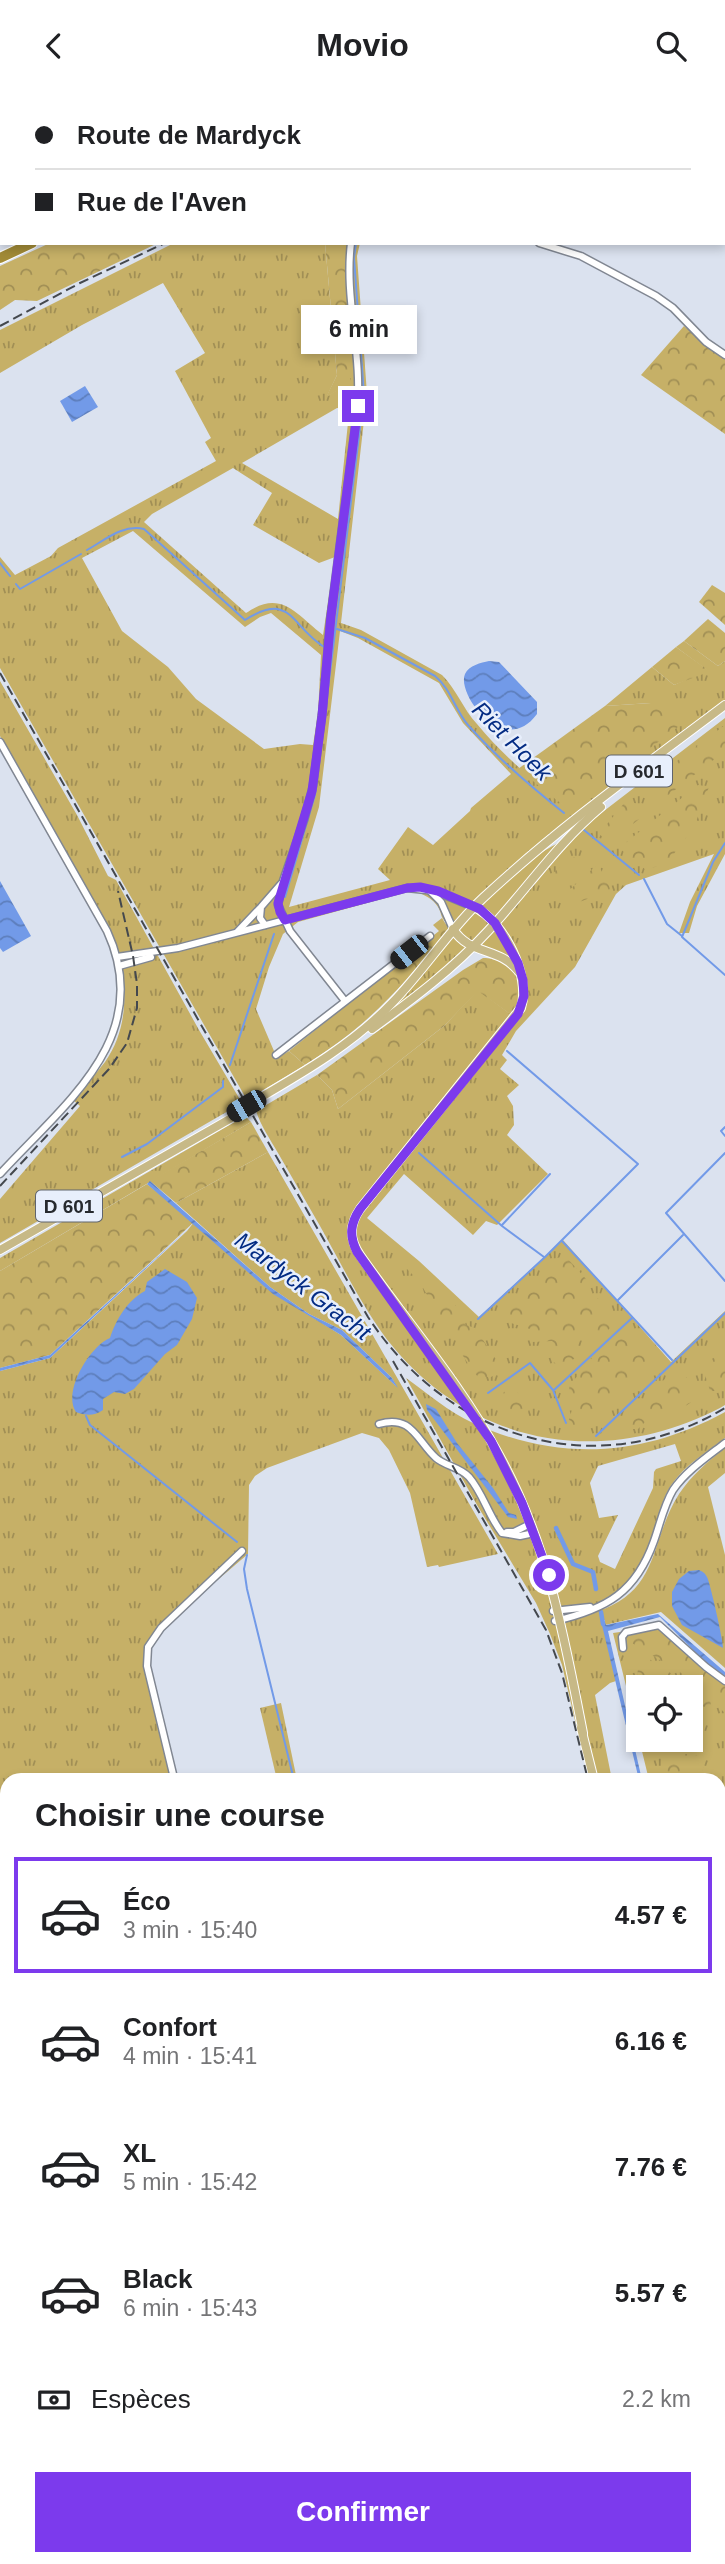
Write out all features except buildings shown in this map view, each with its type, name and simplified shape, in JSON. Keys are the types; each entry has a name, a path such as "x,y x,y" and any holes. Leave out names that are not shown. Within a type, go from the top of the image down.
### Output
{"highway":[{"path":"0,258 28,245"}],"main road":[{"name":"D 601","path":"0,1248 259,1100 368,1025 399,996 453,929 489,893 582,816 725,705"},
{"name":"D 601","path":"259,1100 302,1077 419,994 495,923 575,829 725,712"},
{"path":"474,907 488,915 495,923 518,963 523,978 524,996 518,1014 360,1209 351,1233 357,1252 486,1432 512,1480 547,1568 592,1773"},
{"path":"453,929 460,939 509,961 523,978"},
{"path":"457,961 486,951"}],"street":[{"path":"268,925 279,900 312,791 322,716 331,616 358,402 358,365 349,273 351,245"},
{"path":"545,245 581,256 656,296 673,308 709,345 725,355"},
{"path":"0,742 100,917 117,957 121,994 119,1015 104,1056 72,1097 0,1174"},
{"path":"236,933 283,881"},
{"path":"119,966 407,888 428,889 474,907"},
{"path":"428,889 441,902 453,929"},
{"path":"279,900 279,910 290,931 345,1001"},
{"path":"261,907 260,918 268,925"},
{"path":"276,1055 430,936"},
{"path":"117,957 178,948"},
{"path":"379,1425 392,1422 408,1426 436,1458 466,1474 501,1533 508,1536 532,1529"},
{"path":"557,1621 608,1601 626,1589 642,1570 675,1488 688,1472 725,1443"},
{"path":"173,1773 147,1666 148,1647 158,1632 242,1551"},
{"path":"555,1611 608,1601"},
{"path":"623,1648 622,1637 626,1632 661,1625 725,1681"}],"green space":[{"path":"46,245 154,245 37,301 15,300 0,310 0,266"},
{"path":"170,245 325,245 337,375 327,396 350,383 346,245 360,245 357,256 367,394 341,623 361,630 442,675 472,718 498,748 569,809 651,703 605,706 652,667 674,685 707,670 676,647 684,641 718,666 725,661 725,700 505,875 445,933 446,922 436,904 414,890 298,922 283,934 256,1009 277,1058 289,1051 305,1065 247,1100 0,668 0,557 15,575 51,556 58,548 216,461 205,442 211,438 175,371 205,353 163,283 82,325 0,373 0,330","holes":["337,408 344,408 349,413 338,519 242,463","233,468 272,493 253,525 319,563 335,557 323,635 296,612 278,604 258,606 246,613 144,522 152,514","133,531 245,627 271,613 321,655 318,713 313,745 264,749 196,699 168,667 122,631 82,558","340,631 358,638 439,683 463,723 511,774 433,845 408,827 378,869 390,880 289,907 319,807"]},
{"path":"325,245 346,245 351,353 350,384 326,397 337,375"},
{"path":"684,326 725,359 725,434 641,375"},
{"path":"712,585 725,593 725,625 699,602"},
{"path":"708,619 725,633 725,661 718,666 684,641"},
{"path":"676,647 708,670 706,673 674,685 652,667"},
{"path":"0,681 77,815 108,876 116,880 242,1103 0,1243 0,1199 80,1106 73,1100 105,1062 121,1028 124,991 118,955 105,920 0,736"},
{"path":"651,703 684,716 683,723 569,810 518,769 605,706"},
{"path":"725,718 725,854 697,906 689,933 679,933 690,902 714,854 626,885 616,894 575,967 516,1031 502,1055 507,1060 500,1069 519,1085 507,1096 513,1106 514,1125 507,1135 548,1174 497,1225 486,1221 473,1235 404,1174 367,1218 419,1261 479,1317 563,1240 671,1362 725,1311 725,1405 677,1426 633,1438 589,1441 546,1438 504,1426 464,1408 427,1382 394,1348 355,1289 256,1111 317,1075 332,1090 338,1109 444,1026 478,990 509,1013 506,965 490,958 480,945 561,848 587,824"},
{"path":"725,725 725,751 662,800 655,800 644,789 645,785"},
{"path":"698,785 709,787 694,827 667,863 646,870 619,848"},
{"path":"629,800 646,810 646,814 609,842 599,834"},
{"path":"558,843 460,953 416,992 391,1008 447,940 490,895 535,857"},
{"path":"589,856 546,893 541,883 571,858"},
{"path":"598,864 611,890 574,904 566,893"},
{"path":"442,918 447,926 445,933 413,972 365,1021 305,1065 289,1051 439,931 433,925"},
{"path":"483,958 500,962 513,972 516,978 517,992 510,1014 478,991 444,1026 338,1109 332,1090 317,1075"},
{"path":"245,1116 251,1122 0,1271 0,1258"},
{"path":"251,1122 268,1152 176,1203 150,1181"},
{"path":"268,1152 498,1554 439,1567 427,1567 410,1493 389,1450 379,1438 362,1433 267,1468 255,1476 249,1485 248,1554 180,1614 152,1647 154,1691 175,1773 0,1773 0,1371 50,1358 194,1222 273,1293 341,1335 396,1386 392,1378 342,1330 309,1314 270,1287 176,1203"},
{"path":"147,1184 194,1222 50,1355 0,1368 0,1271"},
{"path":"405,1257 460,1310 466,1325 475,1328 501,1367 500,1372 491,1377 478,1377 460,1350 456,1331 448,1329 419,1281 402,1264"},
{"path":"563,1257 587,1280 592,1294 609,1307 616,1322 599,1339 585,1337 577,1343 577,1347 588,1347 582,1356 558,1365 552,1361 552,1341 532,1342 530,1329 511,1323 506,1315 516,1300 556,1258"},
{"path":"618,1332 633,1338 641,1353 657,1359 649,1374 641,1377 627,1394 605,1401 592,1428 578,1431 572,1427 569,1419 574,1404 570,1384 588,1365 596,1350"},
{"path":"725,1352 725,1386 710,1391 704,1363"},
{"path":"693,1374 698,1392 691,1402 668,1414 655,1426 646,1421 638,1429 632,1429 627,1420 638,1405 668,1376 680,1381"},
{"path":"406,1378 473,1423 505,1436 568,1449 632,1446 694,1427 725,1412 725,1438 677,1477 664,1498 646,1554 634,1575 626,1585 601,1601 604,1609 622,1600 635,1588 645,1574 679,1494 700,1469 725,1448 725,1473 708,1487 725,1555 725,1668 661,1612 605,1625 605,1620 602,1621 616,1681 595,1695 611,1773 587,1773 562,1665 536,1603","holes":["675,1444 681,1461 656,1469 653,1488 615,1569 600,1562 598,1556 618,1515 599,1518 590,1483 598,1466"]},
{"path":"509,1389 521,1394 529,1403 528,1414 519,1420 506,1415 499,1407 499,1398"},
{"path":"654,1627 725,1683 725,1773 647,1773 642,1752 703,1752 703,1675 626,1675 626,1686 613,1633"},
{"path":"661,1628 725,1683 725,1713 714,1698 710,1679 706,1680 711,1705 707,1708 703,1706 703,1675 684,1675 627,1640 628,1633"},
{"path":"640,1653 672,1675 638,1675"},
{"path":"281,1703 296,1773 275,1773 260,1708"},
{"path":"672,1752 706,1757 702,1772 694,1772 686,1762 684,1773 663,1773 662,1757"}],"water":[{"path":"85,386 98,407 72,422 60,401"},
{"path":"489,661 499,662 537,702 537,714 524,726 511,730 497,726 485,718 468,695 464,683 465,674 469,668"},
{"path":"0,881 31,936 3,952 0,948"},
{"path":"150,1181 270,1287 309,1314 342,1330 392,1378 398,1388 341,1335 273,1294 147,1184"},
{"path":"188,1229 50,1358 0,1371 0,1368 50,1355"},
{"path":"165,1269 187,1282 197,1298 192,1319 177,1345 165,1354 134,1389 125,1394 114,1392 103,1399 103,1410 90,1415 76,1412 73,1393 80,1371 94,1350 110,1338 123,1311 133,1299 145,1291 147,1282"},
{"path":"426,1404 436,1409 457,1443 509,1513 516,1515 517,1519 508,1517 427,1410"},
{"path":"699,1570 709,1581 723,1648 682,1625 672,1606 672,1592 679,1579 689,1571"},
{"path":"658,1614 725,1672 725,1676 704,1661 660,1617 608,1631 626,1710 626,1726 601,1621 604,1620 606,1625"},
{"path":"632,1752 636,1752 640,1773 637,1773"}],"waterway":[{"path":"285,897 315,795 364,395 354,258 356,245"},
{"path":"87,550 121,531 144,529 245,620 260,612 281,610 289,614 324,647"},
{"path":"16,584 20,589 81,554"},
{"path":"0,563 10,576"},
{"name":"Riet Hoek","path":"337,629 365,638 435,676 479,737 564,813"},
{"name":"Riet Hoek","path":"584,830 639,875"},
{"path":"725,843 713,862 682,937 725,975"},
{"name":"Riet Hoek","path":"644,879 667,924 682,936"},
{"path":"230,1065 274,934"},
{"path":"478,1319 638,1164 507,1051"},
{"path":"122,1157 147,1144 223,1087 223,1081"},
{"path":"725,1127 721,1131 725,1136"},
{"path":"419,1153 502,1226 544,1257"},
{"path":"725,1153 666,1213 725,1281"},
{"path":"502,1225 550,1174"},
{"path":"618,1300 683,1235"},
{"path":"562,1241 672,1360"},
{"path":"596,1436 725,1313"},
{"path":"554,1390 632,1318"},
{"path":"488,1393 530,1363 553,1390 566,1423"},
{"path":"86,1416 90,1425 237,1542"},
{"name":"Mardyck Gracht","path":"556,1528 573,1564 593,1572 596,1589"},
{"path":"247,1555 244,1569 247,1589 292,1773"},
{"name":"Mardyck Gracht","path":"601,1612 603,1624"}],"railway":[{"path":"0,326 80,283 161,245"},
{"path":"0,673 368,1317 401,1359 439,1394 482,1420 528,1437 576,1445 626,1443 676,1431 725,1408"},
{"path":"0,1186 109,1069 127,1043 137,1008 137,984 118,891"},
{"path":"393,1361 546,1630 562,1673 586,1773"}],"route":[{"path":"358,406 312,791 283,881 278,908 285,920 407,888 420,887 483,911 494,920 519,965 524,996 518,1014 360,1209 351,1233 357,1252 491,1441 522,1503 549,1575"}]}
